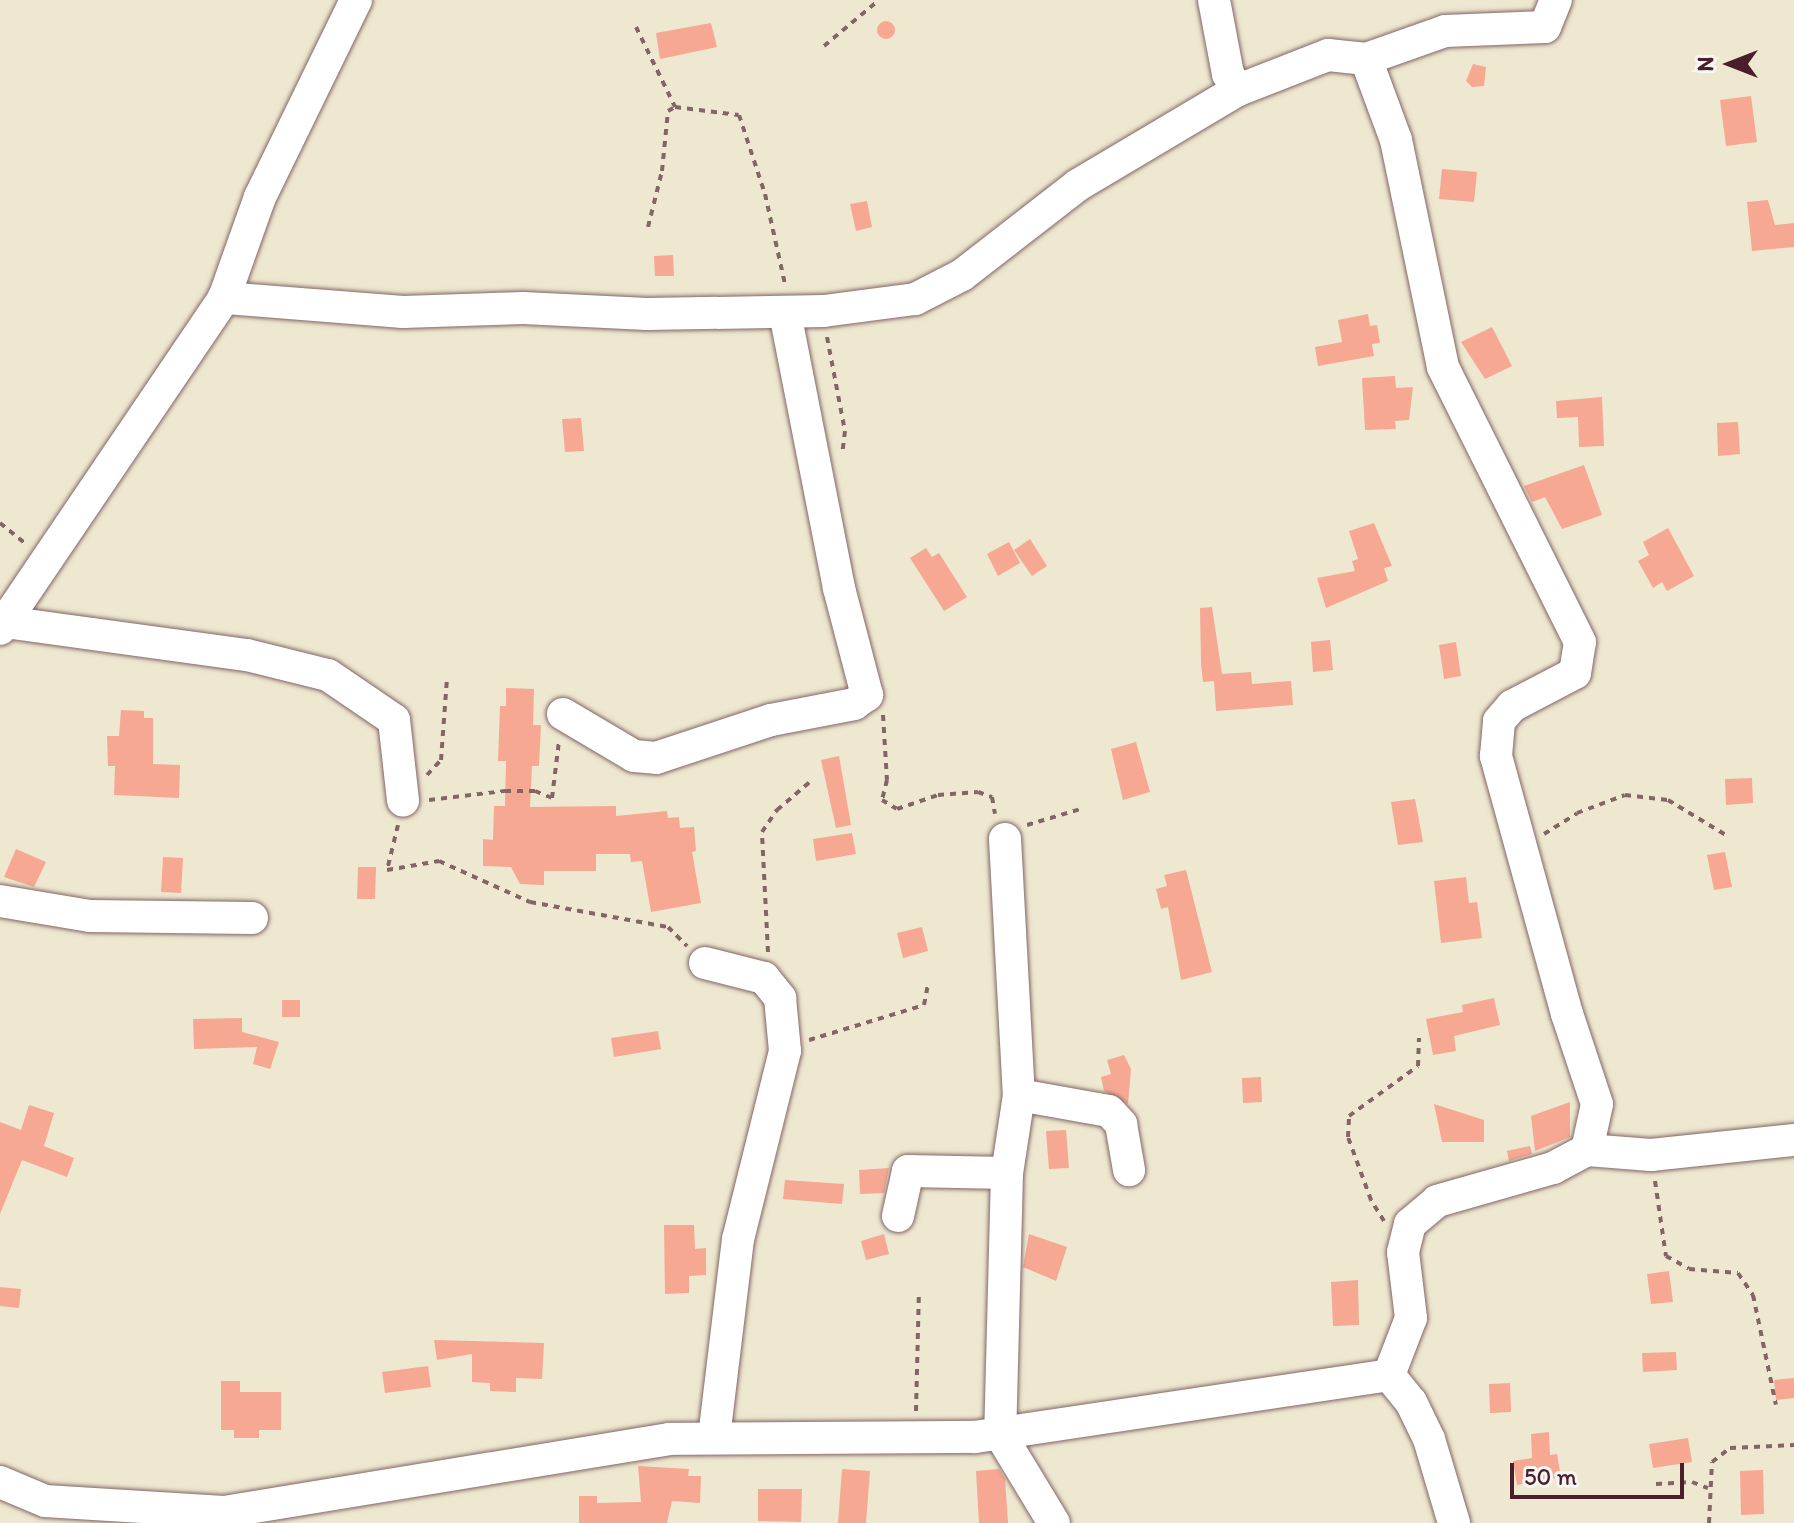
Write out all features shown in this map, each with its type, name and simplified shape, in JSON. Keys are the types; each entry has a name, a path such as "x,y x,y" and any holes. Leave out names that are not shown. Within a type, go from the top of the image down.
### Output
{"street":[{"path":"356,0 260,197 224,298 2,626 247,655 328,675 394,720 403,800"},
{"path":"1214,0 1228,74 1238,90"},
{"path":"224,298 403,312 523,308 647,314 824,311 935,292 1078,185 1238,90 1328,55 1366,59 1445,31 1545,27 1556,0"},
{"path":"1366,59 1396,140 1443,367 1580,642 1575,673 1512,706 1499,721 1496,756 1597,1104 1587,1150"},
{"path":"563,714 634,756 656,758 771,720 854,704 867,695 839,588 785,312"},
{"path":"1005,839 1019,1095 1007,1173 1000,1434 1054,1523"},
{"path":"0,901 90,916 252,918"},
{"path":"705,963 764,978 780,998 785,1051 738,1239 714,1438"},
{"path":"1019,1095 1109,1111 1121,1124 1129,1170"},
{"path":"1389,1375 1411,1318 1403,1252 1410,1224 1437,1201 1553,1168 1587,1150 1651,1155 1794,1140"},
{"path":"898,1216 908,1171 1007,1173"},
{"path":"0,1482 45,1501 224,1517 643,1443 714,1438 916,1441 1000,1434 1389,1375"},
{"path":"1389,1375 1411,1402 1429,1439 1454,1523"}],"path":[{"path":"824,46 879,0"},
{"path":"636,27 675,107"},
{"path":"648,227 662,171 668,111 675,107 739,115 765,194 785,283 785,312"},
{"path":"824,311 845,431 844,468"},
{"path":"0,523 45,559"},
{"path":"883,713 887,780 882,800 897,809 938,795 978,792 992,797 1005,839 1046,817 1084,808"},
{"path":"403,800 453,801 505,791 535,791 552,798 563,714"},
{"path":"764,978 770,937 762,832 811,781"},
{"path":"1522,848 1577,813 1625,795 1668,800 1729,837"},
{"path":"387,870 439,861 530,902 668,927 705,963"},
{"path":"785,1051 826,1032 924,1005 928,984"},
{"path":"1403,1252 1371,1200 1349,1127 1349,1116 1418,1066 1419,1038"},
{"path":"1651,1155 1666,1256 1689,1269 1738,1273 1753,1295 1776,1405"},
{"path":"916,1441 919,1291"},
{"path":"1709,1523 1708,1488 1712,1462 1730,1448 1794,1445"},
{"path":"1656,1484 1692,1482 1708,1488"}],"building":[{"path":"882,21 890,21 895,30 893,37 882,39 877,34 877,26"},
{"path":"711,23 717,47 660,59 656,33"},
{"path":"1473,64 1486,67 1484,86 1472,87 1466,81"},
{"path":"1751,96 1757,142 1726,146 1720,100"},
{"path":"1442,169 1477,172 1474,202 1439,199"},
{"path":"1768,200 1775,225 1794,223 1794,247 1752,251 1747,202"},
{"path":"867,201 872,227 856,231 850,204"},
{"path":"673,255 674,276 655,276 654,256"},
{"path":"1368,314 1370,326 1377,325 1380,343 1372,344 1374,356 1318,366 1315,347 1342,342 1338,320"},
{"path":"1492,327 1512,366 1485,379 1461,342"},
{"path":"1395,376 1396,388 1413,387 1409,420 1395,421 1396,429 1365,430 1362,378"},
{"path":"1602,397 1604,446 1579,447 1578,417 1557,418 1556,401"},
{"path":"581,418 584,451 565,452 562,419"},
{"path":"1738,422 1740,454 1718,456 1717,423"},
{"path":"1584,465 1602,515 1562,529 1545,497 1532,502 1524,486"},
{"path":"1374,523 1392,566 1384,568 1388,581 1326,608 1317,578 1355,571 1352,561 1358,559 1349,531"},
{"path":"1668,528 1694,576 1667,591 1662,582 1653,588 1638,561 1649,555 1643,542"},
{"path":"1030,539 1047,566 1032,576 1014,550"},
{"path":"1009,542 1020,563 998,576 987,554"},
{"path":"926,548 932,557 939,553 967,597 944,611 910,558"},
{"path":"1212,607 1222,674 1251,672 1252,684 1291,681 1293,705 1216,711 1214,681 1203,682 1201,664 1200,608"},
{"path":"1330,640 1333,670 1313,672 1311,642"},
{"path":"1456,642 1461,676 1444,679 1439,645"},
{"path":"506,688 534,689 533,725 541,725 539,766 532,766 530,807 616,806 616,816 667,811 668,818 679,817 680,828 694,827 696,851 692,852 701,903 651,912 642,861 631,862 630,854 596,854 596,871 544,871 544,885 520,884 511,867 483,866 483,839 493,840 494,806 505,806 506,761 498,761 500,706 506,706"},
{"path":"121,710 144,711 144,718 153,718 153,764 180,765 179,798 114,795 115,766 108,766 107,736 119,736"},
{"path":"1136,742 1150,792 1123,800 1111,749"},
{"path":"839,756 851,825 836,828 821,760"},
{"path":"1752,778 1753,803 1726,805 1725,779"},
{"path":"1415,799 1423,842 1398,845 1391,802"},
{"path":"852,833 856,854 816,861 813,839"},
{"path":"16,849 46,862 34,887 4,877"},
{"path":"1725,852 1732,887 1714,890 1707,855"},
{"path":"163,857 183,858 181,893 161,892"},
{"path":"358,867 376,867 375,899 357,899"},
{"path":"1186,870 1212,972 1181,980 1168,907 1161,909 1156,889 1167,886 1164,875"},
{"path":"1466,877 1469,903 1477,902 1482,938 1441,943 1434,881"},
{"path":"922,927 928,951 903,958 897,933"},
{"path":"1494,998 1500,1025 1454,1036 1456,1051 1433,1055 1426,1019 1463,1012 1462,1005"},
{"path":"282,1000 300,1000 300,1017 282,1017"},
{"path":"242,1018 242,1032 279,1042 270,1069 253,1064 257,1047 194,1049 193,1019"},
{"path":"658,1031 661,1049 614,1057 611,1038"},
{"path":"1124,1055 1131,1069 1128,1104 1104,1091 1101,1077 1111,1074 1107,1060"},
{"path":"1261,1077 1262,1102 1243,1103 1242,1078"},
{"path":"1570,1102 1570,1137 1535,1151 1531,1116"},
{"path":"1434,1104 1484,1120 1484,1142 1442,1142"},
{"path":"29,1105 54,1113 44,1146 74,1158 67,1177 22,1160 0,1214 0,1122 21,1130"},
{"path":"1066,1130 1069,1168 1049,1169 1046,1131"},
{"path":"1530,1146 1532,1154 1509,1161 1507,1151"},
{"path":"889,1168 884,1193 860,1194 859,1170"},
{"path":"785,1180 844,1184 842,1204 783,1199"},
{"path":"664,1225 694,1225 695,1249 706,1248 706,1275 689,1276 689,1293 665,1294"},
{"path":"884,1234 889,1254 866,1260 861,1241"},
{"path":"1029,1234 1067,1247 1056,1281 1023,1267"},
{"path":"1669,1271 1673,1302 1651,1304 1647,1274"},
{"path":"1358,1280 1359,1325 1333,1326 1331,1282"},
{"path":"0,1287 21,1289 19,1308 0,1306"},
{"path":"434,1340 544,1343 542,1379 516,1378 516,1392 490,1391 490,1383 472,1382 472,1354 437,1360"},
{"path":"1676,1352 1677,1370 1643,1372 1642,1353"},
{"path":"428,1366 431,1387 385,1393 382,1372"},
{"path":"1794,1378 1794,1398 1776,1400 1774,1380"},
{"path":"221,1381 240,1381 240,1392 281,1392 281,1430 259,1430 259,1438 234,1438 234,1430 221,1430"},
{"path":"1510,1383 1511,1412 1490,1413 1489,1384"},
{"path":"1549,1432 1550,1455 1557,1454 1561,1477 1517,1485 1513,1461 1532,1458 1531,1434"},
{"path":"1688,1438 1692,1462 1653,1468 1649,1444"},
{"path":"638,1466 689,1469 688,1476 701,1476 700,1503 672,1501 667,1523 579,1523 579,1496 597,1496 597,1503 641,1502"},
{"path":"842,1469 870,1471 866,1523 838,1523"},
{"path":"999,1469 1005,1479 1008,1523 979,1523 976,1471"},
{"path":"1763,1470 1764,1514 1741,1515 1740,1471"},
{"path":"758,1489 802,1489 801,1522 758,1521"}]}
